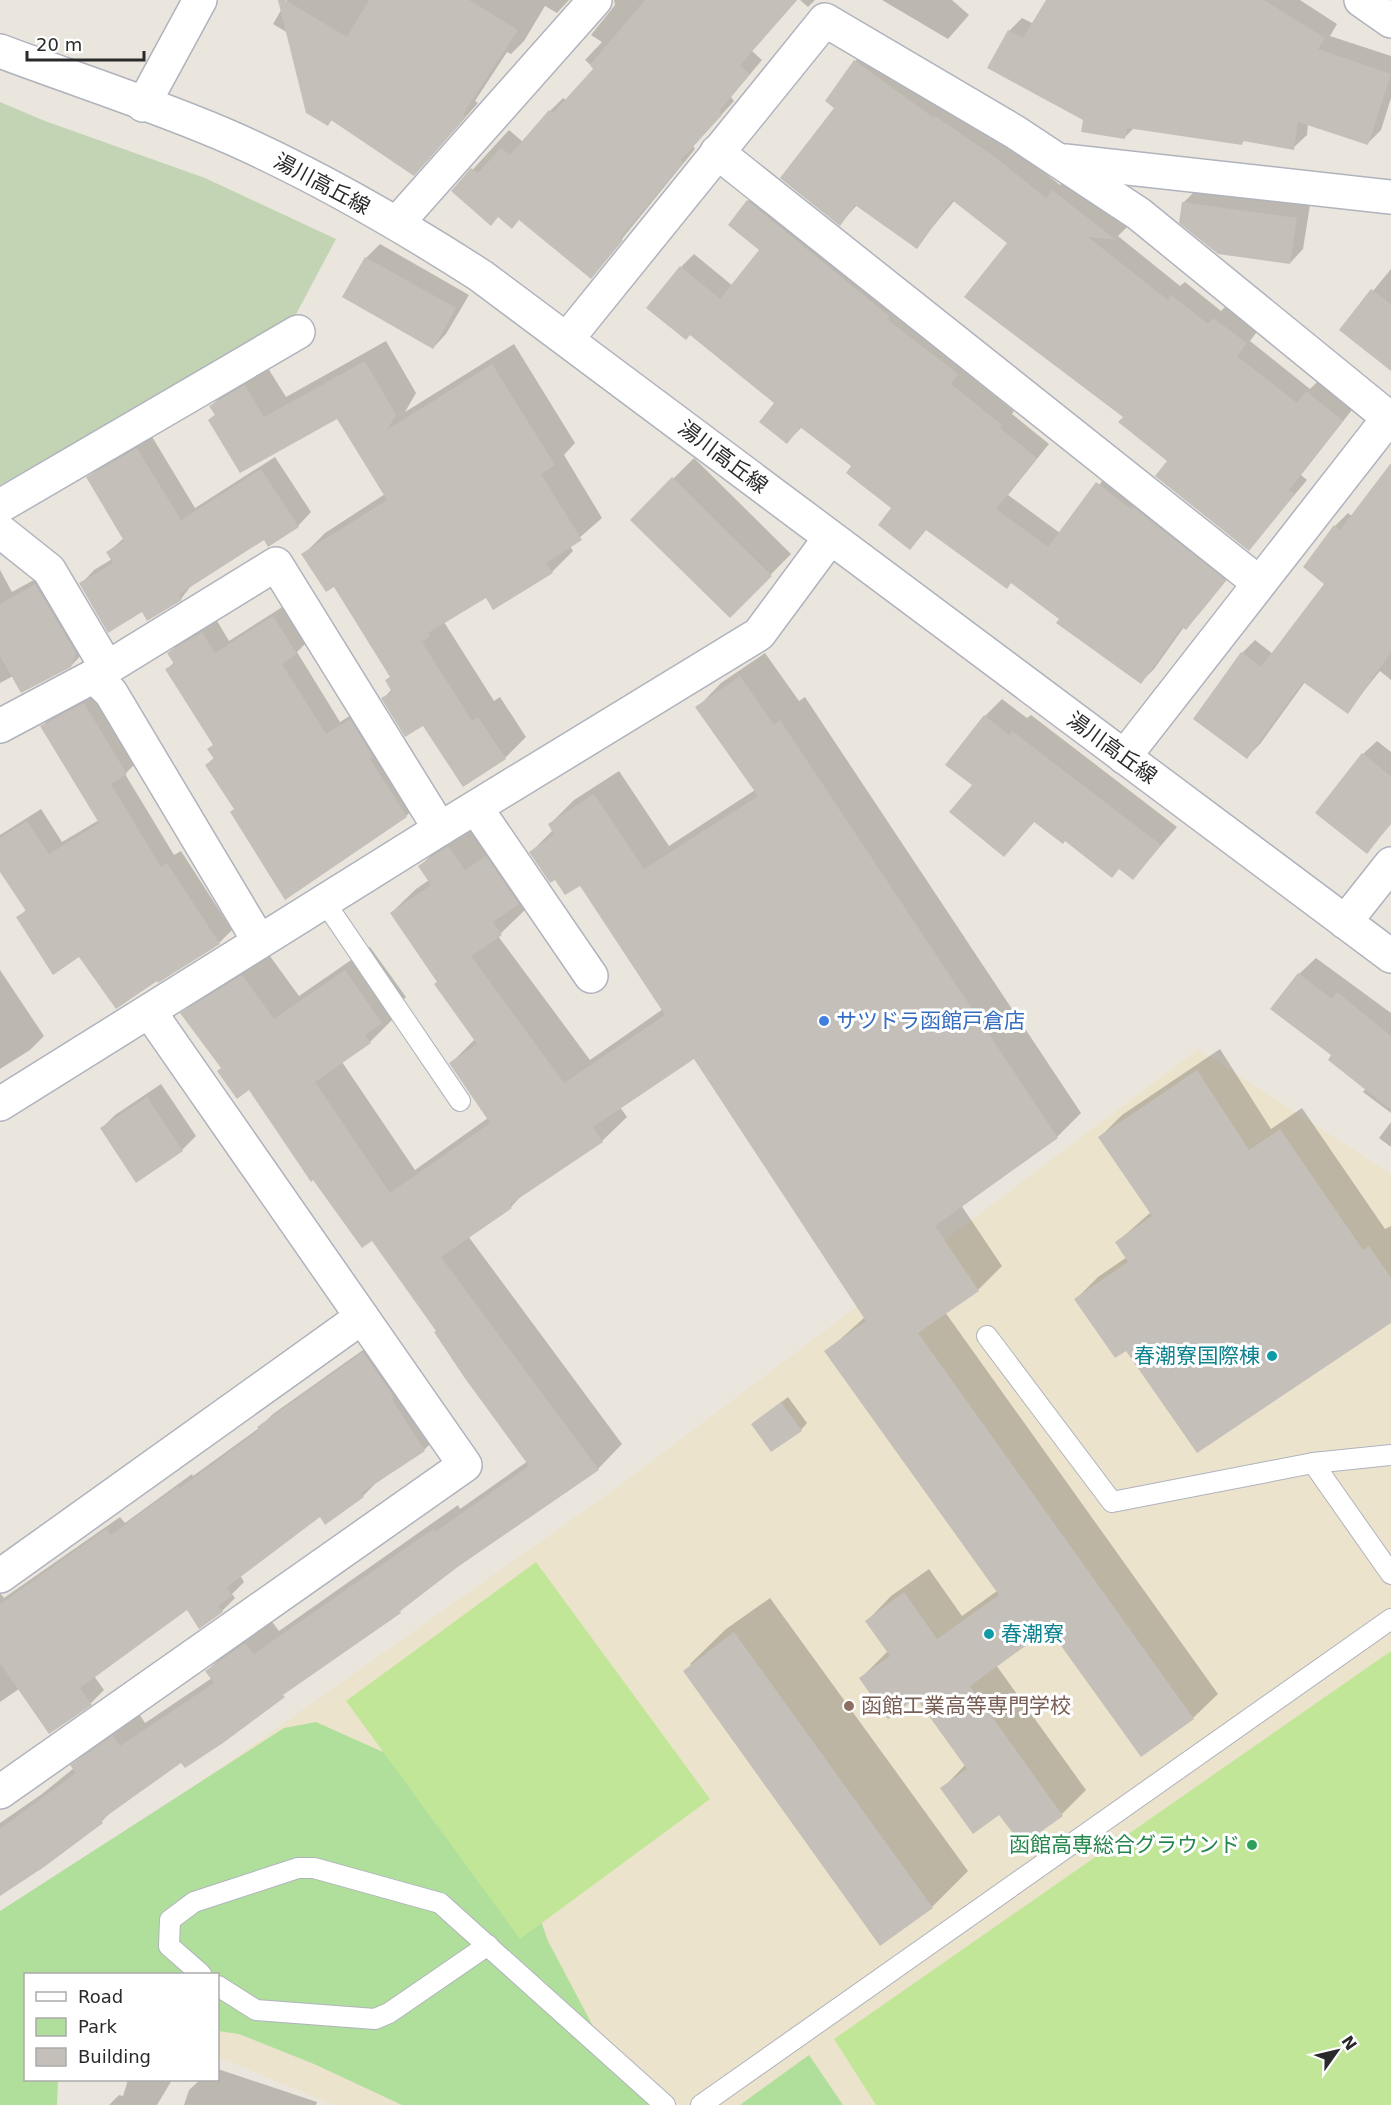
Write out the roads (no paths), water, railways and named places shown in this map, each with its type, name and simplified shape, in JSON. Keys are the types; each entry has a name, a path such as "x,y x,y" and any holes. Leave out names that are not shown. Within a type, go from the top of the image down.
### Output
{"street":[{"path":"143,105 200,0"},
{"path":"398,222 595,0"},
{"path":"1354,0 1391,21"},
{"path":"567,339 825,20 1060,160 1139,214 1390,416 1124,757"},
{"name":"湯川高丘線","path":"0,51 233,139 302,171 398,222 481,276 1391,956"},
{"path":"717,152 1259,583"},
{"path":"1060,160 1391,197"},
{"path":"0,506 298,332"},
{"path":"0,531 48,570 111,693 259,941"},
{"path":"0,1104 259,941 759,634 830,538"},
{"path":"0,726 101,672 276,564 440,829"},
{"path":"476,808 591,976"},
{"path":"1345,921 1391,864"},
{"path":"0,1792 465,1465 149,1011"},
{"path":"0,1576 362,1317"}],"lane":[{"path":"324,901 460,1101"},
{"path":"987,1336 1112,1502 1313,1463 1391,1455"},
{"path":"1313,1463 1391,1574"},
{"path":"702,2105 1391,1619"},
{"path":"200,1973 169,1946 170,1920 194,1902 298,1868 314,1868 440,1903 665,2105"},
{"path":"219,1987 256,2010 375,2019 389,2013 488,1945"}],"place":[{"name":"サツドラ函館戸倉店","path":"824,1021"},
{"name":"春潮寮国際棟","path":"1272,1356"},
{"name":"春潮寮","path":"989,1634"},
{"name":"函館工業高等専門学校","path":"849,1706"},
{"name":"函館高専総合グラウンド","path":"1252,1845"}]}
